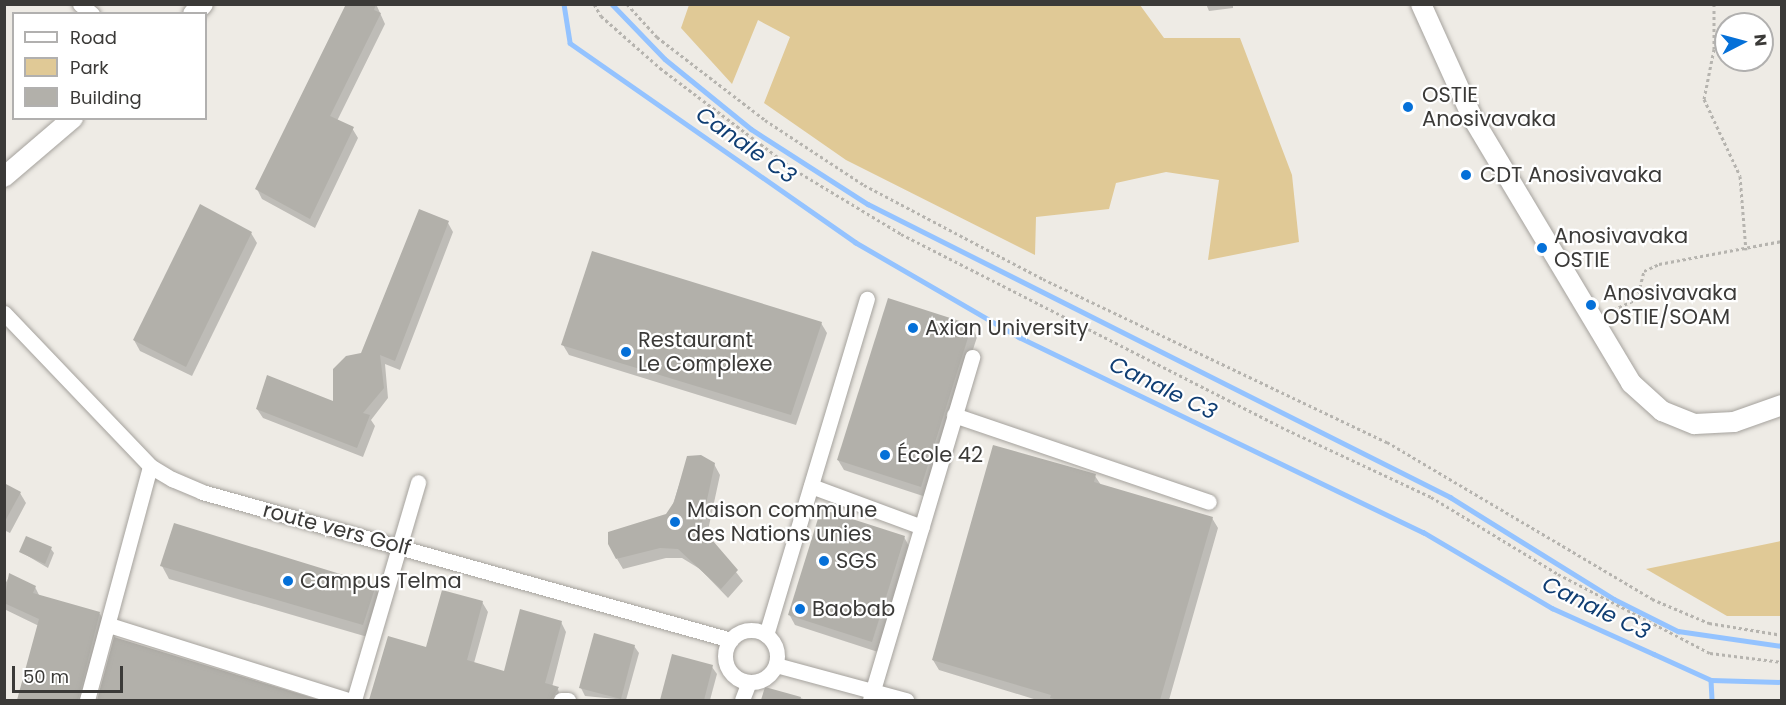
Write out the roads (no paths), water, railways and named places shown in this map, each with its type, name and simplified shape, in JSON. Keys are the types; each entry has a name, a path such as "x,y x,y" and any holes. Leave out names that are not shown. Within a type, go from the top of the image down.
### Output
{"main road":[{"path":"1421,4 1472,117 1591,320 1631,383 1662,411 1695,424 1734,422 1782,405"},
{"path":"4,177 71,120"}],"lane":[{"path":"766,634 867,299"},
{"name":"route vers Golf","path":"4,313 150,466 202,492 731,640"},
{"path":"872,696 972,357"},
{"path":"954,416 1209,502"},
{"path":"87,700 110,625 150,466"},
{"path":"354,700 418,482"},
{"path":"811,486 922,527"},
{"path":"110,625 349,700"},
{"path":"746,630 766,634 776,647 776,665 765,678 748,682 736,677 726,663 724,654 731,640 746,630"},
{"path":"776,665 872,696 906,700"},
{"path":"742,700 748,682"},
{"path":"561,700 568,700"}],"waterway":[{"name":"Canale C3","path":"564,4 570,43 855,242 1019,337 1423,532 1552,608 1711,680 1782,682"},
{"path":"612,4 665,59 751,129 868,204 1450,497 1614,599 1678,631 1782,646"},
{"path":"1711,680 1712,700"}],"place":[{"name":"OSTIE Anosivavaka","path":"1408,107"},
{"name":"CDT Anosivavaka","path":"1466,175"},
{"name":"Anosivavaka OSTIE","path":"1542,248"},
{"name":"Anosivavaka OSTIE/SOAM","path":"1591,305"},
{"name":"Axian University","path":"913,328"},
{"name":"Restaurant Le Complexe","path":"626,352"},
{"name":"École 42","path":"885,455"},
{"name":"Maison commune des Nations unies","path":"675,522"},
{"name":"SGS","path":"824,561"},
{"name":"Campus Telma","path":"288,581"},
{"name":"Baobab","path":"800,609"}]}
